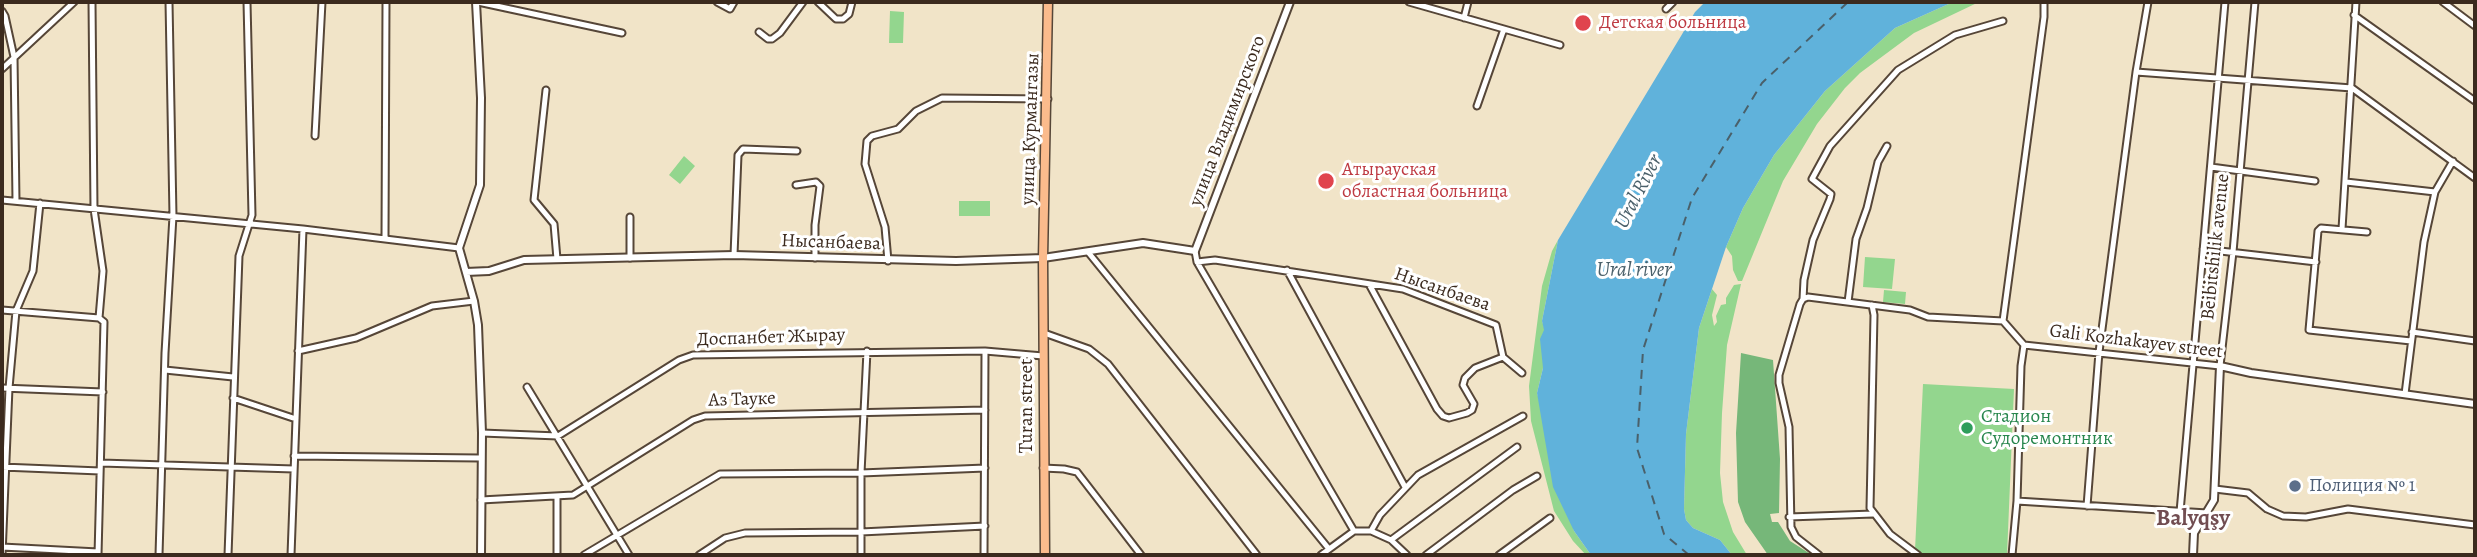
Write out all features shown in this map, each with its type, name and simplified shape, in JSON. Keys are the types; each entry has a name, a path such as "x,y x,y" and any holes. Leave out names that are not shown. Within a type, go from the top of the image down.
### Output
{"main road":[{"name":"улица Курмангазы","path":"1043,258 1048,2"},
{"name":"Turan street","path":"1043,258 1045,555"}],"street":[{"path":"2,69 74,2"},
{"path":"92,2 94,209 103,271 99,318"},
{"path":"159,555 173,216 169,2"},
{"path":"228,555 239,256 252,215 247,2"},
{"path":"315,136 321,2"},
{"path":"385,238 386,2"},
{"path":"481,555 482,433 478,325 459,248 480,181 481,98 477,2 622,33"},
{"path":"717,2 730,9 734,2"},
{"path":"759,32 772,40 803,2"},
{"path":"818,2 836,19 843,19 849,14 852,2"},
{"name":"улица Владимирского","path":"1195,251 1290,2"},
{"path":"1409,2 1560,45"},
{"path":"1464,18 1468,2"},
{"path":"1666,9 1672,2"},
{"path":"1819,555 1796,537 1789,517 1789,428 1779,374 1800,304 1808,297 1910,310 1928,317 2003,321 2044,2"},
{"path":"2087,506 2099,352 2136,72 2148,2"},
{"name":"Beibitshilik avenue","path":"2180,512 2225,2"},
{"name":"Beibitshilik avenue","path":"2194,533 2214,500 2220,366 2255,2"},
{"path":"2342,229 2356,2"},
{"path":"2443,2 2475,26"},
{"path":"2,11 14,57 16,201"},
{"path":"2354,15 2475,101"},
{"path":"1804,299 1804,280 1813,240 1831,194 1812,179 1830,146 1898,70 1955,35 2003,21"},
{"path":"1477,106 1504,29"},
{"path":"2136,72 2352,88 2475,178"},
{"path":"546,90 534,200 554,224 557,259"},
{"path":"888,261 885,227 865,164 867,141 872,136 898,129 916,111 942,98 1048,99"},
{"path":"1848,302 1856,239 1878,162 1887,146"},
{"path":"734,255 738,155 743,149 797,151"},
{"path":"2405,394 2424,242 2435,192 2453,161"},
{"path":"2211,167 2315,181"},
{"path":"796,186 816,182 820,187 815,225 815,258"},
{"path":"2346,182 2435,192"},
{"path":"2,200 303,229 459,248"},
{"path":"2,555 5,388 16,311 33,271 40,204"},
{"path":"630,258 631,217"},
{"path":"291,555 303,229"},
{"path":"2367,232 2319,229 2309,330 2411,341"},
{"name":"Нысанбаева","path":"466,272 489,271 524,260 557,259 734,255 956,261 1043,258 1143,243 1195,251"},
{"path":"2203,249 2316,262"},
{"path":"1195,251 1197,262 1354,531"},
{"path":"1088,252 1329,549"},
{"name":"Нысанбаева","path":"1197,262 1215,260 1403,289 1496,325 1503,357"},
{"path":"1287,270 1405,487"},
{"path":"1369,284 1443,416 1449,418 1472,410 1474,404 1463,385 1465,378 1475,368 1503,357 1522,373"},
{"path":"298,351 356,338 432,306 474,301"},
{"path":"1872,304 1874,315 1870,508 1890,534 1918,555"},
{"path":"2,310 99,318 104,322 98,554 2,547"},
{"name":"Gali Kozhakayev street","path":"2003,321 2024,345 2193,362 2251,373 2475,404"},
{"path":"2412,332 2475,341"},
{"path":"1044,333 1089,349 1108,364 1257,555"},
{"path":"2012,555 2024,345"},
{"path":"861,555 861,473 867,351"},
{"path":"984,555 985,351"},
{"name":"Доспанбет Жырау","path":"558,436 686,356 985,351 1043,356"},
{"path":"165,370 233,377"},
{"path":"527,387 629,555"},
{"path":"5,388 103,392"},
{"path":"233,398 296,419"},
{"name":"Аз Тауке","path":"481,500 557,498 573,495 700,417 985,410"},
{"path":"1371,531 1380,515 1418,475 1522,416"},
{"path":"482,433 558,436"},
{"path":"1391,541 1517,447"},
{"path":"294,456 480,458"},
{"path":"101,463 294,469"},
{"path":"4,467 100,471"},
{"path":"584,555 720,474 729,472 861,473 985,468"},
{"path":"1043,468 1077,472 1141,555"},
{"path":"1426,555 1513,490 1537,476"},
{"path":"2215,489 2248,493 2267,509 2283,516 2306,517 2348,509 2475,525"},
{"path":"557,498 557,555"},
{"path":"2017,501 2207,513"},
{"path":"2180,512 2194,533 2193,555"},
{"path":"1789,517 1873,514"},
{"path":"1499,555 1550,518"},
{"path":"699,555 736,534 985,526"},
{"path":"1321,555 1354,531 1371,531 1391,541 1407,555"}],"green space":[{"path":"1953,2 1979,2 1914,33 1860,73 1817,124 1783,181 1742,281 1738,281 1733,270 1732,256 1726,247 1743,208 1774,155 1825,91 1895,28"},
{"path":"890,11 904,12 903,43 889,43"},
{"path":"684,156 695,166 680,184 669,175"},
{"path":"959,201 990,201 990,216 959,216"},
{"path":"1558,240 1542,321 1545,330 1543,368 1537,393 1574,531 1591,555 1586,555 1573,541 1554,511 1531,421 1529,386 1542,286"},
{"path":"1865,257 1895,259 1892,289 1863,287"},
{"path":"1741,284 1727,345 1720,473 1723,502 1733,532 1747,555 1732,555 1720,540 1693,528 1686,520 1686,434 1699,328 1712,289 1717,295 1712,315 1714,326 1721,305 1726,304 1726,298 1734,285"},
{"path":"1884,290 1906,292 1905,304 1883,302"},
{"path":"1741,353 1773,360 1780,459 1779,513 1770,514 1772,522 1778,522 1790,541 1812,555 1768,555 1745,522 1738,502 1736,433"},
{"name":"Стадион Судоремонтник","path":"1923,384 2014,389 2007,555 1922,555 1915,550"}],"water":[{"name":"Ural river","path":"1705,2 1953,2 1895,28 1825,91 1774,155 1743,208 1726,247 1699,328 1686,434 1684,509 1686,520 1693,528 1720,540 1732,555 1591,555 1574,531 1553,487 1537,393 1543,368 1540,339 1544,330 1542,321 1558,240 1695,12"}],"ferry route":[{"path":"1689,555 1664,534 1637,448 1643,350 1692,198 1762,83 1848,2"}],"place":[{"name":"Детская больница","path":"1583,23"},
{"name":"Атырауская областная больница","path":"1326,181"},
{"name":"Стадион Судоремонтник","path":"1967,428"},
{"name":"Полиция № 1","path":"2295,486"}],"district":[{"name":"Balyqşy","path":"2193,519"}],"water label":[{"name":"Ural River","path":"1639,192"}]}
